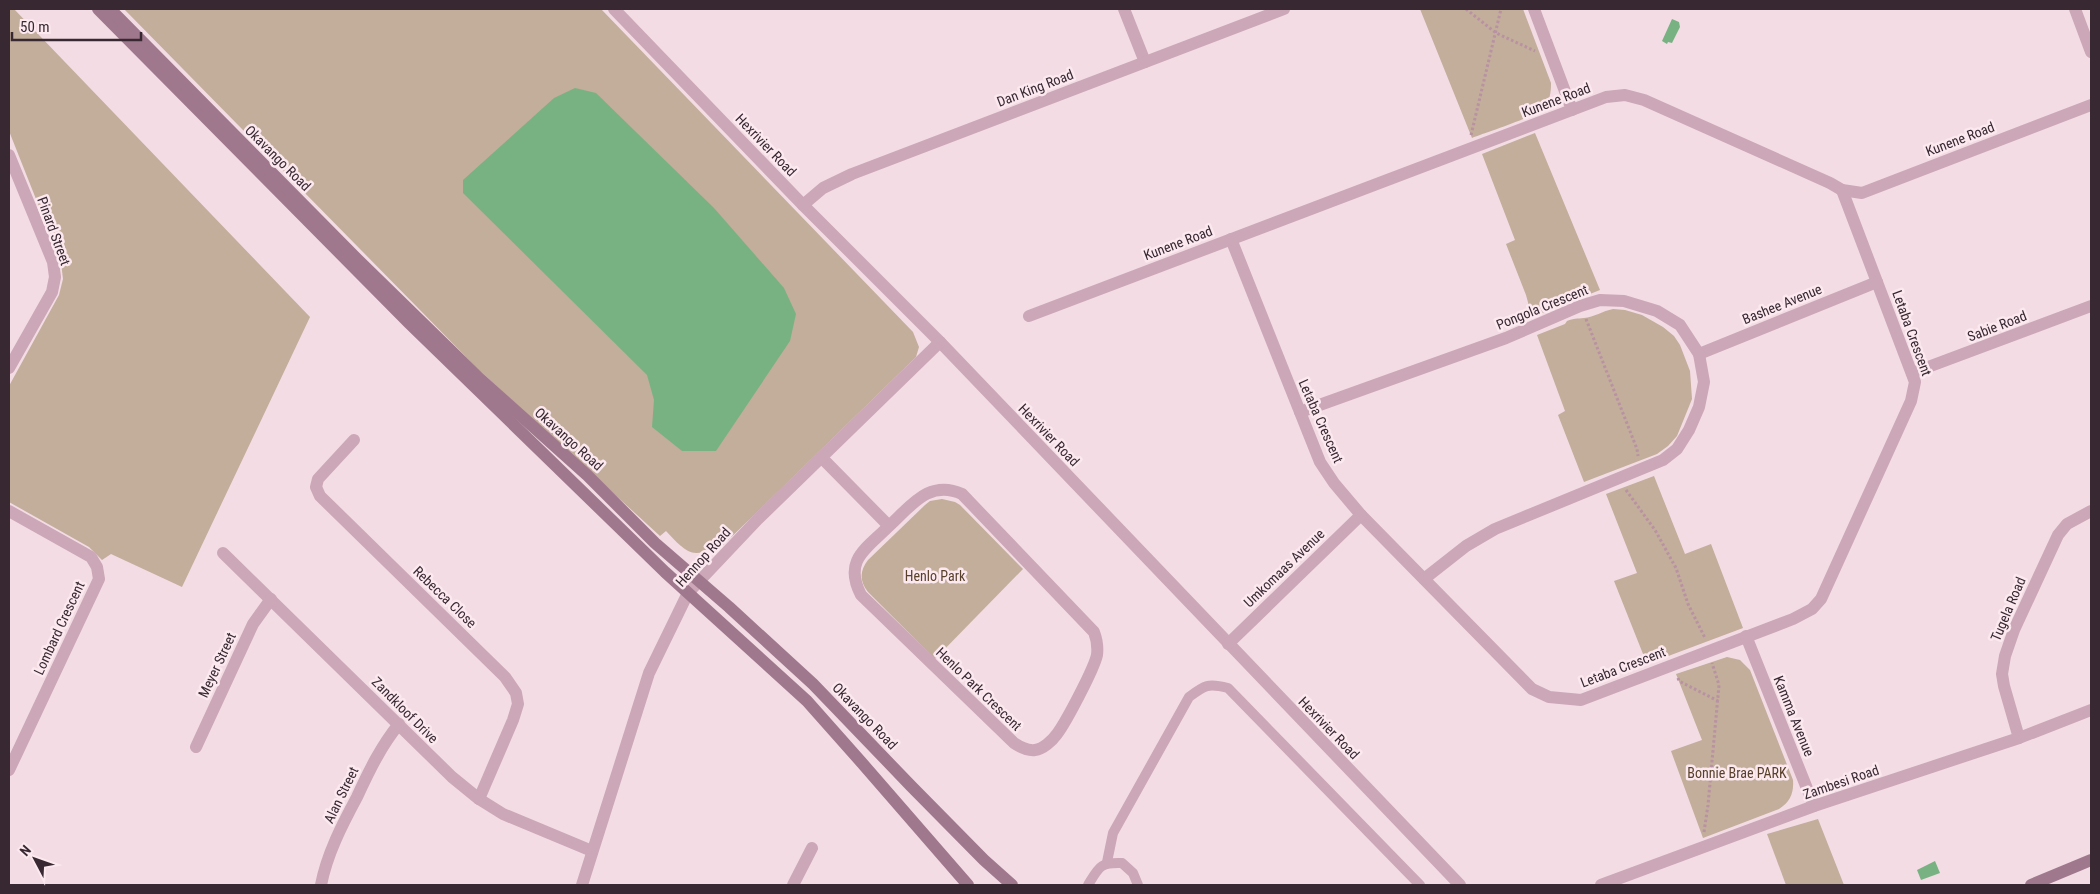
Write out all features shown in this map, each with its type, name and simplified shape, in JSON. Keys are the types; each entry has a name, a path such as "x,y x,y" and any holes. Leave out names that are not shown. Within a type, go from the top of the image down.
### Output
{"main road":[{"name":"Okavango Road","path":"98,9 408,323 688,593 807,701 968,885"},
{"name":"Okavango Road","path":"110,9 357,259 473,372 587,475 655,543 813,684 977,853 1012,885"},
{"path":"2031,885 2091,860"}],"street":[{"name":"Hexrivier Road","path":"614,9 803,205 940,342 1460,885"},
{"path":"1124,9 1145,62"},
{"name":"Dan King Road","path":"803,205 823,188 852,174 1284,9"},
{"path":"1534,9 1572,110"},
{"path":"2075,9 2091,52"},
{"name":"Kunene Road","path":"1029,316 1606,97 1616,95 1634,97 1842,190 1862,193 2091,105"},
{"name":"Pinard Street","path":"9,156 53,262 55,277 52,292 9,368"},
{"name":"Letaba Crescent","path":"1231,239 1320,462 1334,483 1361,515 1532,688 1549,697 1581,700 1807,612 1820,599 1912,401 1915,382 1842,190"},
{"name":"Bashee Avenue","path":"1699,354 1877,282"},
{"name":"Pongola Crescent","path":"1300,412 1506,338 1580,306 1600,300 1624,301 1657,311 1680,325 1699,354 1704,382 1700,407 1677,449 1663,460 1495,529 1466,546 1424,579"},
{"name":"Sabie Road","path":"1912,373 2091,306"},
{"name":"Hennop Road","path":"582,885 649,674 688,593 758,519 940,342"},
{"name":"Rebecca Close","path":"354,440 318,479 316,487 320,496 505,677 516,693 518,704 513,720 479,799"},
{"path":"822,458 889,526"},
{"name":"Henlo Park Crescent","path":"933,490 952,490 962,494 1094,632 1097,640 1096,658 1056,736 1046,745 1036,750 1025,749 1014,743 862,595 854,575 854,564 862,553 889,526 921,496 933,490"},
{"name":"Tugela Road","path":"2019,738 2004,686 2002,674 2005,656 2014,630 2058,535 2067,524 2091,510"},
{"name":"Lombard Crescent","path":"9,511 91,557 97,567 99,579 9,770"},
{"name":"Umkomaas Avenue","path":"1228,644 1361,515"},
{"name":"Zandkloof Drive","path":"223,553 452,777 479,799 503,814 592,851"},
{"name":"Meyer Street","path":"196,746 254,624 271,599"},
{"name":"Kamma Avenue","path":"1746,636 1814,806"},
{"name":"Zambesi Road","path":"1601,885 1814,806 2019,738 2091,710"},
{"name":"Alan Street","path":"321,885 324,868 343,824 377,755 399,724"},
{"path":"793,885 812,848"}],"lane":[{"path":"1108,862 1113,833 1189,697 1204,685 1216,684 1228,688 1420,885"},
{"path":"1088,885 1097,869 1108,862 1122,863 1133,873 1138,885"}],"path":[{"path":"1466,9 1496,33 1554,60"},
{"path":"1472,148 1471,130 1501,9"},
{"path":"1580,306 1637,449 1639,469"},
{"path":"1617,478 1655,530 1676,568 1688,604 1704,636 1719,685 1708,805 1703,830 1708,845"},
{"path":"1670,665 1680,681 1718,701"}],"green space":[{"path":"9,9 14,9 310,317 182,587 111,554 102,560 89,547 9,502 9,386 59,295 63,279 61,262 9,131"},
{"path":"124,9 601,9 913,332 919,347 916,357 715,553 710,547 697,553 686,550 666,531 660,536 478,369"},
{"path":"1420,9 1523,9 1551,83 1550,97 1545,106 1537,113 1472,138"},
{"path":"1535,133 1600,290 1532,317 1526,295 1506,244 1515,240 1482,154"},
{"path":"1613,309 1642,315 1674,336 1680,345 1690,371 1692,399 1677,436 1668,446 1657,454 1584,482 1558,415 1565,411 1537,335 1565,324 1569,320 1588,317"},
{"path":"1654,476 1685,554 1711,544 1743,628 1647,664 1614,581 1637,573 1606,494"},
{"name":"Henlo Park","path":"942,499 960,505 1023,569 935,659 868,592 863,584 862,572 868,560 925,505 930,501"},
{"name":"Bonnie Brae PARK","path":"1727,657 1740,660 1750,670 1793,780 1793,789 1789,800 1779,809 1703,838 1671,751 1702,740 1676,674"},
{"path":"1818,819 1844,885 1786,885 1767,834"}],"shaded area":[{"path":"1672,19 1679,22 1680,27 1672,43 1668,42 1667,44 1662,41"},
{"path":"575,88 596,93 714,208 784,288 796,314 790,341 716,451 682,451 652,427 654,400 647,375 463,193 463,180 554,98"},
{"path":"1935,861 1940,873 1921,880 1917,870"}]}
